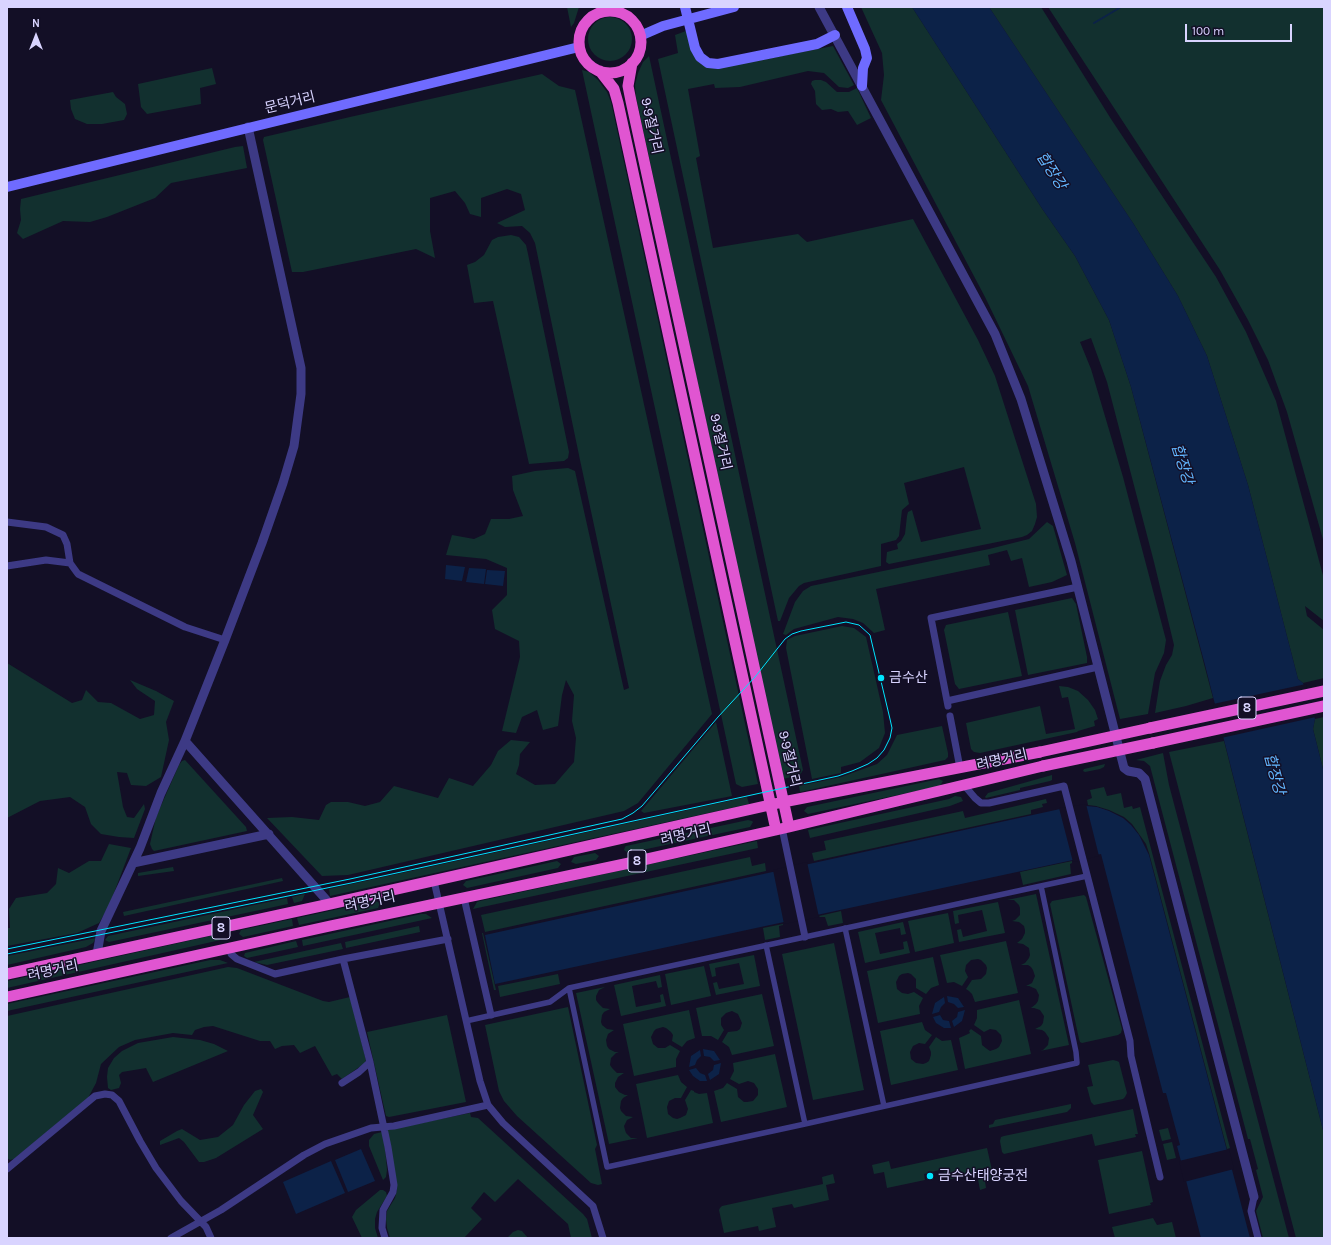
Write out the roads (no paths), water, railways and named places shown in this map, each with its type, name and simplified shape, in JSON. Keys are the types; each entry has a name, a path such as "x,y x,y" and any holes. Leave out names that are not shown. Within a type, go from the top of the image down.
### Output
{"highway":[{"path":"613,9 631,19 637,27 640,36 640,46 638,55 632,63 625,69 609,73 593,68 586,62 579,47 579,38 581,30 592,12 599,13 613,9"},
{"name":"9·9절거리","path":"632,63 628,86 630,101 783,802 782,828"},
{"name":"9·9절거리","path":"600,71 614,89 618,103 771,805 782,828"},
{"name":"려명거리","path":"7,974 434,881 783,802 1040,752 1324,691"},
{"name":"려명거리","path":"7,997 440,902 634,862 1043,766 1324,706"}],"main road":[{"path":"685,7 695,48 700,57 708,63 718,64 817,44 835,35"},
{"path":"640,36 663,26 734,7"},
{"path":"847,7 865,49 867,58 863,68 862,86"},
{"name":"문덕거리","path":"7,187 579,47"}],"street":[{"path":"819,7 995,334 1021,399 1078,586 1124,768 1128,772 1139,773 1145,779 1254,1197 1251,1211 1258,1238"},
{"path":"97,954 101,931 133,863 161,793 185,741 225,640 283,483 294,446 301,394 301,368 248,127"},
{"path":"7,522 46,527 63,535 67,544 70,563 78,574 185,627 225,640"},
{"path":"7,566 46,560 70,563"},
{"path":"1078,586 931,618 948,703 1098,668"},
{"path":"950,716 960,768"},
{"path":"185,741 330,904"},
{"path":"964,785 981,803 989,803 1064,786 1086,876 1130,1041 1131,1056 1160,1177"},
{"path":"782,828 805,937"},
{"path":"133,863 269,834"},
{"path":"466,1021 550,1002 569,988 1086,876"},
{"path":"434,881 481,1086 488,1105 504,1123 593,1206 603,1238"},
{"path":"569,988 607,1166 805,1124 1077,1063 1076,1052 1041,886"},
{"path":"464,898 491,1015"},
{"path":"845,928 884,1106"},
{"path":"229,948 231,954 237,959 275,974 343,959 448,939"},
{"path":"766,945 805,1124"},
{"path":"343,959 370,1062 384,1126 394,1185 393,1192 383,1210 382,1228 385,1238"},
{"path":"342,1083 359,1072 370,1062"},
{"path":"7,1169 95,1096 105,1094 112,1095 119,1101 156,1168 181,1201 206,1227 211,1238"},
{"path":"171,1238 221,1210 304,1155 325,1144 361,1131 384,1126 394,1126 488,1105"}],"water":[{"name":"합장강","path":"912,7 989,7 1133,223 1178,296 1207,356 1248,485 1298,679 1303,683 1315,719 1313,729 1324,773 1324,1134 1205,665 1131,387 1109,320 1075,256 1043,210"},
{"path":"446,565 465,567 462,581 445,579"},
{"path":"469,568 486,569 484,584 466,582"},
{"path":"487,570 505,571 503,586 485,584"},
{"path":"1086,806 1097,807 1123,818 1139,835 1149,855 1250,1238 1201,1238 1177,1146 1180,1145 1166,1093 1163,1093 1101,854 495,984 485,935 1060,809"},
{"path":"947,996 958,998 964,1007 958,1008 954,1004 948,1002"},
{"path":"944,997 945,1003 939,1012 932,1014 935,1003"},
{"path":"965,1010 962,1021 954,1027 952,1021 957,1017 958,1012"},
{"path":"940,1015 943,1020 949,1021 951,1028 944,1028 936,1023 933,1017"},
{"path":"703,1049 714,1051 720,1060 714,1061 710,1057 704,1056"},
{"path":"700,1050 701,1056 695,1065 689,1067 691,1056"},
{"path":"721,1063 719,1074 710,1080 708,1074 713,1070 714,1065"},
{"path":"696,1068 700,1073 705,1075 707,1081 700,1081 693,1076 689,1070"},
{"path":"361,1149 375,1181 348,1192 335,1160"},
{"path":"331,1161 345,1193 296,1214 283,1182"}],"waterway":[{"path":"1094,23 1121,7"}],"tram line":[{"path":"7,949 350,879 622,819 642,806 718,717 755,677 785,639 792,634 801,631 846,622 859,625 870,635 892,728 890,738 884,750 877,758 852,771 838,776 351,883 7,954"}],"place":[{"name":"금수산","path":"881,678"},
{"name":"금수산태양궁전","path":"930,1176"}]}
